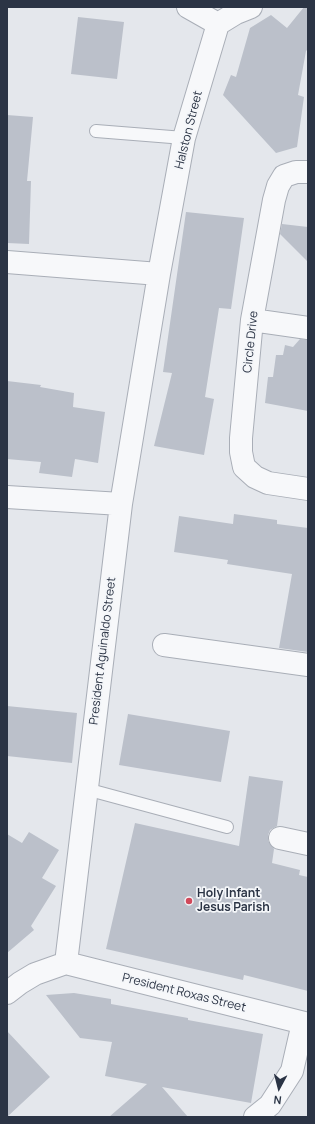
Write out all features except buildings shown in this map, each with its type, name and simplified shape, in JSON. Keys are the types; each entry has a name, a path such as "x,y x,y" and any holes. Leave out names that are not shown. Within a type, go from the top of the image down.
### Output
{"street":[{"path":"188,7 218,24 236,13 251,7"},
{"name":"Halston Street","path":"159,274 184,138 218,24"},
{"name":"Circle Drive","path":"308,172 296,172 284,176 278,186 252,320 241,438 241,452 244,467 255,477 268,483 308,489"},
{"path":"7,262 159,274"},
{"name":"President Aguinaldo Street","path":"66,963 121,504 159,274"},
{"path":"252,320 308,328"},
{"path":"7,497 121,504"},
{"path":"164,645 308,665"},
{"path":"280,838 308,844"},
{"path":"7,993 35,974 66,963"},
{"name":"President Roxas Street","path":"66,963 306,1023 292,1071 270,1105 256,1117"}],"lane":[{"path":"96,131 184,138"},
{"path":"86,789 227,827"}],"place":[{"name":"Holy Infant Jesus Parish","path":"189,901"}]}
